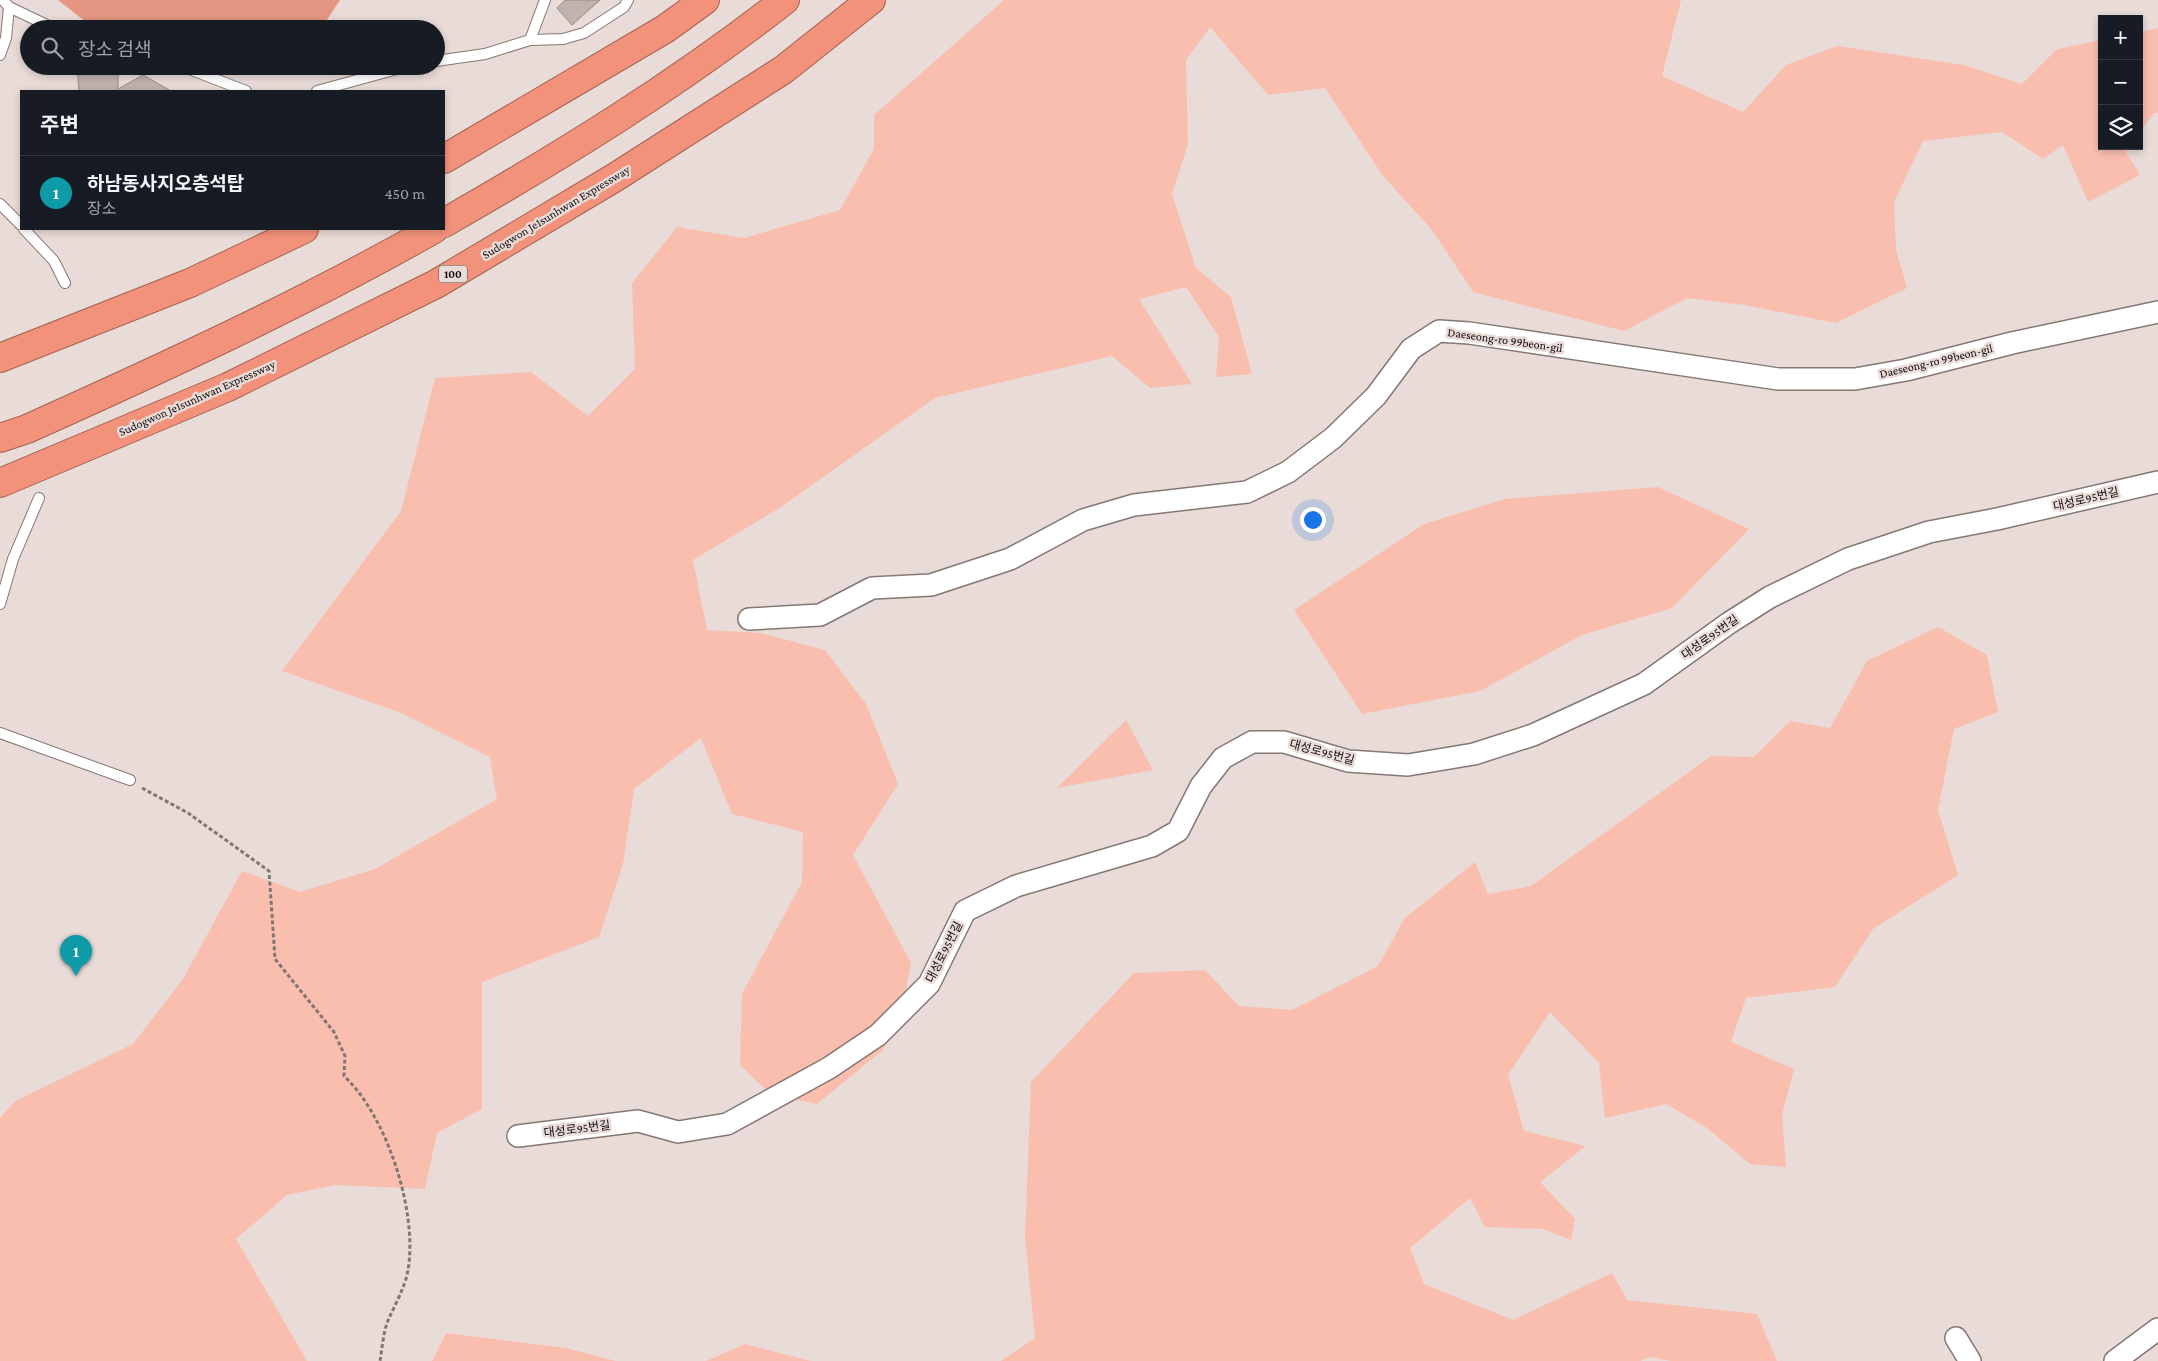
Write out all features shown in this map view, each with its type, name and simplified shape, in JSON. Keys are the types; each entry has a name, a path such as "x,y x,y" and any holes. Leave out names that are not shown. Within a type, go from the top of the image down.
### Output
{"highway":[{"path":"445,158 665,29 705,0"},
{"path":"445,222 518,181 724,47 785,0"},
{"name":"Sudogwon Je1sunhwan Expressway","path":"0,483 228,387 436,284 614,178 783,70 871,0"},
{"path":"0,358 190,283 302,230"},
{"path":"0,438 28,429 197,352 364,268 432,230"}],"street":[{"name":"Daeseong-ro 99beon-gil","path":"749,619 820,615 872,588 931,585 1010,559 1083,520 1134,505 1247,492 1288,472 1333,438 1376,396 1411,350 1439,331 1469,333 1778,379 1855,379 1906,370 2012,343 2158,312"},
{"name":"대성로95번길","path":"518,1136 638,1121 678,1132 727,1124 829,1068 878,1035 929,984 965,911 1016,886 1152,846 1178,831 1201,786 1223,758 1252,742 1284,742 1348,761 1408,765 1474,754 1533,735 1644,684 1729,623 1770,597 1848,559 1929,532 1997,519 2158,482"},
{"path":"2116,1361 2158,1329"},
{"path":"1956,1338 1970,1361"}],"lane":[{"path":"530,40 545,0"},
{"path":"445,61 485,54 530,40 563,39 584,33 624,7 628,0"},
{"path":"0,55 6,38 6,3 38,20"},
{"path":"205,75 243,90"},
{"path":"320,90 375,75"},
{"path":"0,204 20,224"},
{"path":"25,230 54,261 65,283"},
{"path":"0,604 13,559 39,498"},
{"path":"0,733 130,780"}],"path":[{"path":"130,780 188,813 269,871 276,959 334,1032 345,1056 344,1076 359,1090 378,1122 404,1192 411,1244 408,1272 386,1326 380,1361"}],"shaded area":[{"path":"58,0 340,0 327,20 84,20"},
{"path":"1004,0 1681,0 1662,76 1743,112 1786,65 1837,46 1964,65 2022,84 2057,49 2098,41 2098,150 2127,150 2126,152 2140,175 2088,202 2063,145 2043,159 2002,132 1923,141 1894,202 1896,250 1907,288 1836,323 1744,305 1687,298 1624,331 1473,292 1432,230 1383,176 1325,88 1268,95 1210,27 1186,60 1188,144 1172,194 1196,268 1231,297 1252,374 1216,377 1219,337 1186,287 1139,299 1192,384 1150,388 1112,356 935,398 781,507 693,560 707,630 761,633 825,650 866,704 898,784 853,855 911,963 900,1020 882,1051 817,1104 794,1099 763,1087 740,1065 742,994 802,882 803,832 732,814 701,738 634,789 623,864 599,937 482,982 482,1109 437,1133 425,1189 335,1185 287,1195 236,1239 307,1361 0,1361 0,1118 15,1101 133,1044 183,979 242,871 300,892 375,869 497,799 490,757 401,713 282,671 401,511 435,378 531,372 588,416 635,369 632,283 677,227 744,238 840,210 874,149 874,115"},
{"path":"2158,28 2158,113 2154,113 2143,128 2143,60 2143,31"},
{"path":"1658,487 1749,529 1672,608 1582,635 1480,691 1362,714 1294,610 1424,524 1505,499"},
{"path":"1938,627 1987,655 1998,712 1954,729 1938,810 1958,875 1873,929 1835,987 1746,998 1731,1042 1794,1069 1782,1115 1786,1167 1750,1164 1707,1128 1666,1104 1605,1118 1599,1063 1550,1012 1508,1075 1524,1131 1586,1146 1540,1182 1575,1219 1571,1240 1543,1229 1485,1227 1470,1198 1410,1248 1424,1284 1513,1320 1612,1273 1627,1300 1757,1314 1777,1361 1671,1361 1650,1357 1640,1361 1001,1361 1035,1338 1025,1237 1031,1082 1134,973 1205,970 1239,1006 1292,1010 1378,966 1405,918 1475,862 1488,894 1531,886 1711,756 1754,757 1790,721 1830,728 1867,661"},
{"path":"1126,720 1153,770 1057,788"},
{"path":"446,1333 566,1348 616,1361 432,1361"},
{"path":"745,1344 811,1361 706,1361"}],"building":[{"path":"565,0 600,0 572,25 557,8"},
{"path":"78,75 118,75 118,89 143,75 169,90 79,90"}],"place":[{"name":"하남동사지오층석탑","path":"76,976"}]}
